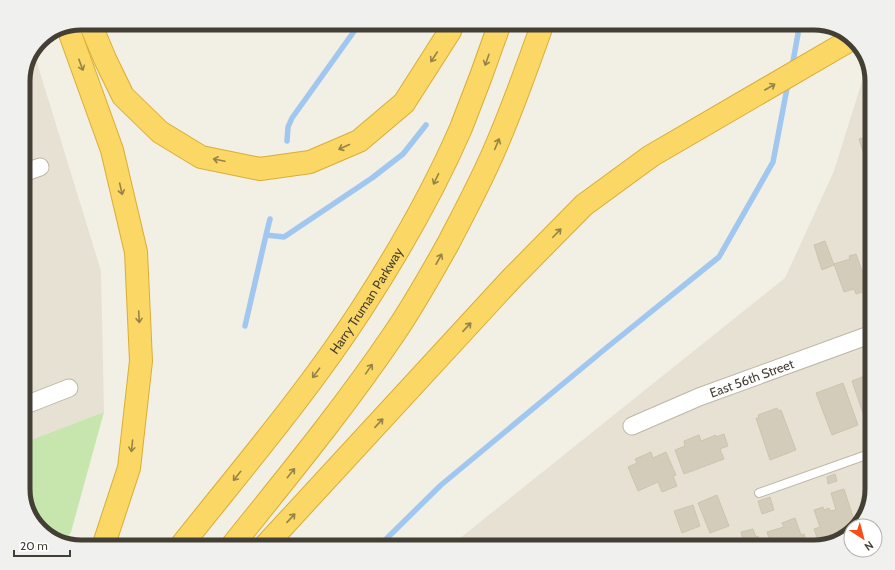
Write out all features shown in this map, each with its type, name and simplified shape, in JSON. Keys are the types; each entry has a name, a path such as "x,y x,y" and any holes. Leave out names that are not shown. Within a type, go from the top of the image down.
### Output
{"highway":[{"path":"93,30 123,96 160,132 201,157 260,169 310,162 359,141 404,102 450,30"},
{"name":"Harry Truman Parkway","path":"186,540 322,366 361,310 389,265 431,190 460,129 486,65 498,30"},
{"path":"237,540 310,449 354,390 395,333 432,272 467,209 497,145 540,30"},
{"path":"69,32 112,150 136,252 141,361 129,468 105,540"},
{"path":"270,540 512,278 584,205 651,156 847,42"}],"street":[{"path":"30,171 40,167"},
{"name":"East 56th Street","path":"632,426 699,397 865,337"},
{"path":"30,403 69,388"}],"lane":[{"path":"759,493 865,455"}],"shaded area":[{"path":"36,58 101,271 104,412 30,440 30,78"},
{"path":"865,74 865,496 861,509 855,518 843,518 843,531 834,536 821,540 458,540 785,278 834,171"}],"green space":[{"path":"104,412 71,532 67,538 61,536 47,527 34,509 30,492 30,440"}],"building":[{"path":"865,137 865,158 859,139"},
{"path":"825,241 834,265 822,270 814,245"},
{"path":"856,254 865,279 865,291 856,294 854,289 844,292 834,264 850,259 849,256"},
{"path":"865,376 865,419 852,381"},
{"path":"843,383 858,425 832,435 816,393"},
{"path":"777,408 779,411 781,410 796,450 770,460 756,418 759,418 758,415"},
{"path":"724,434 728,446 720,449 724,459 684,474 675,450 685,446 684,441 699,435 701,441 716,435 716,437"},
{"path":"651,452 653,458 666,452 676,475 673,476 677,486 662,492 658,482 638,491 628,467 637,463 635,459"},
{"path":"835,474 837,481 828,484 827,477"},
{"path":"844,489 853,518 843,518 843,531 840,533 818,540 814,529 820,527 814,510 823,507 824,510 829,508 830,511 836,510 831,493"},
{"path":"717,495 729,526 710,533 698,503"},
{"path":"770,497 774,510 762,514 758,501"},
{"path":"693,505 700,526 682,533 674,511"},
{"path":"795,518 801,535 804,534 806,540 770,540 767,532 784,527 782,523"},
{"path":"753,529 756,537 758,536 759,540 743,540 741,532"}],"waterway":[{"path":"287,141 288,127 292,118 355,30"},
{"path":"792,67 798,30"},
{"path":"385,540 441,485 719,257 773,162 788,83"},
{"path":"270,219 266,235 284,237 372,178 403,154 426,125"},
{"path":"245,326 266,235"}]}
